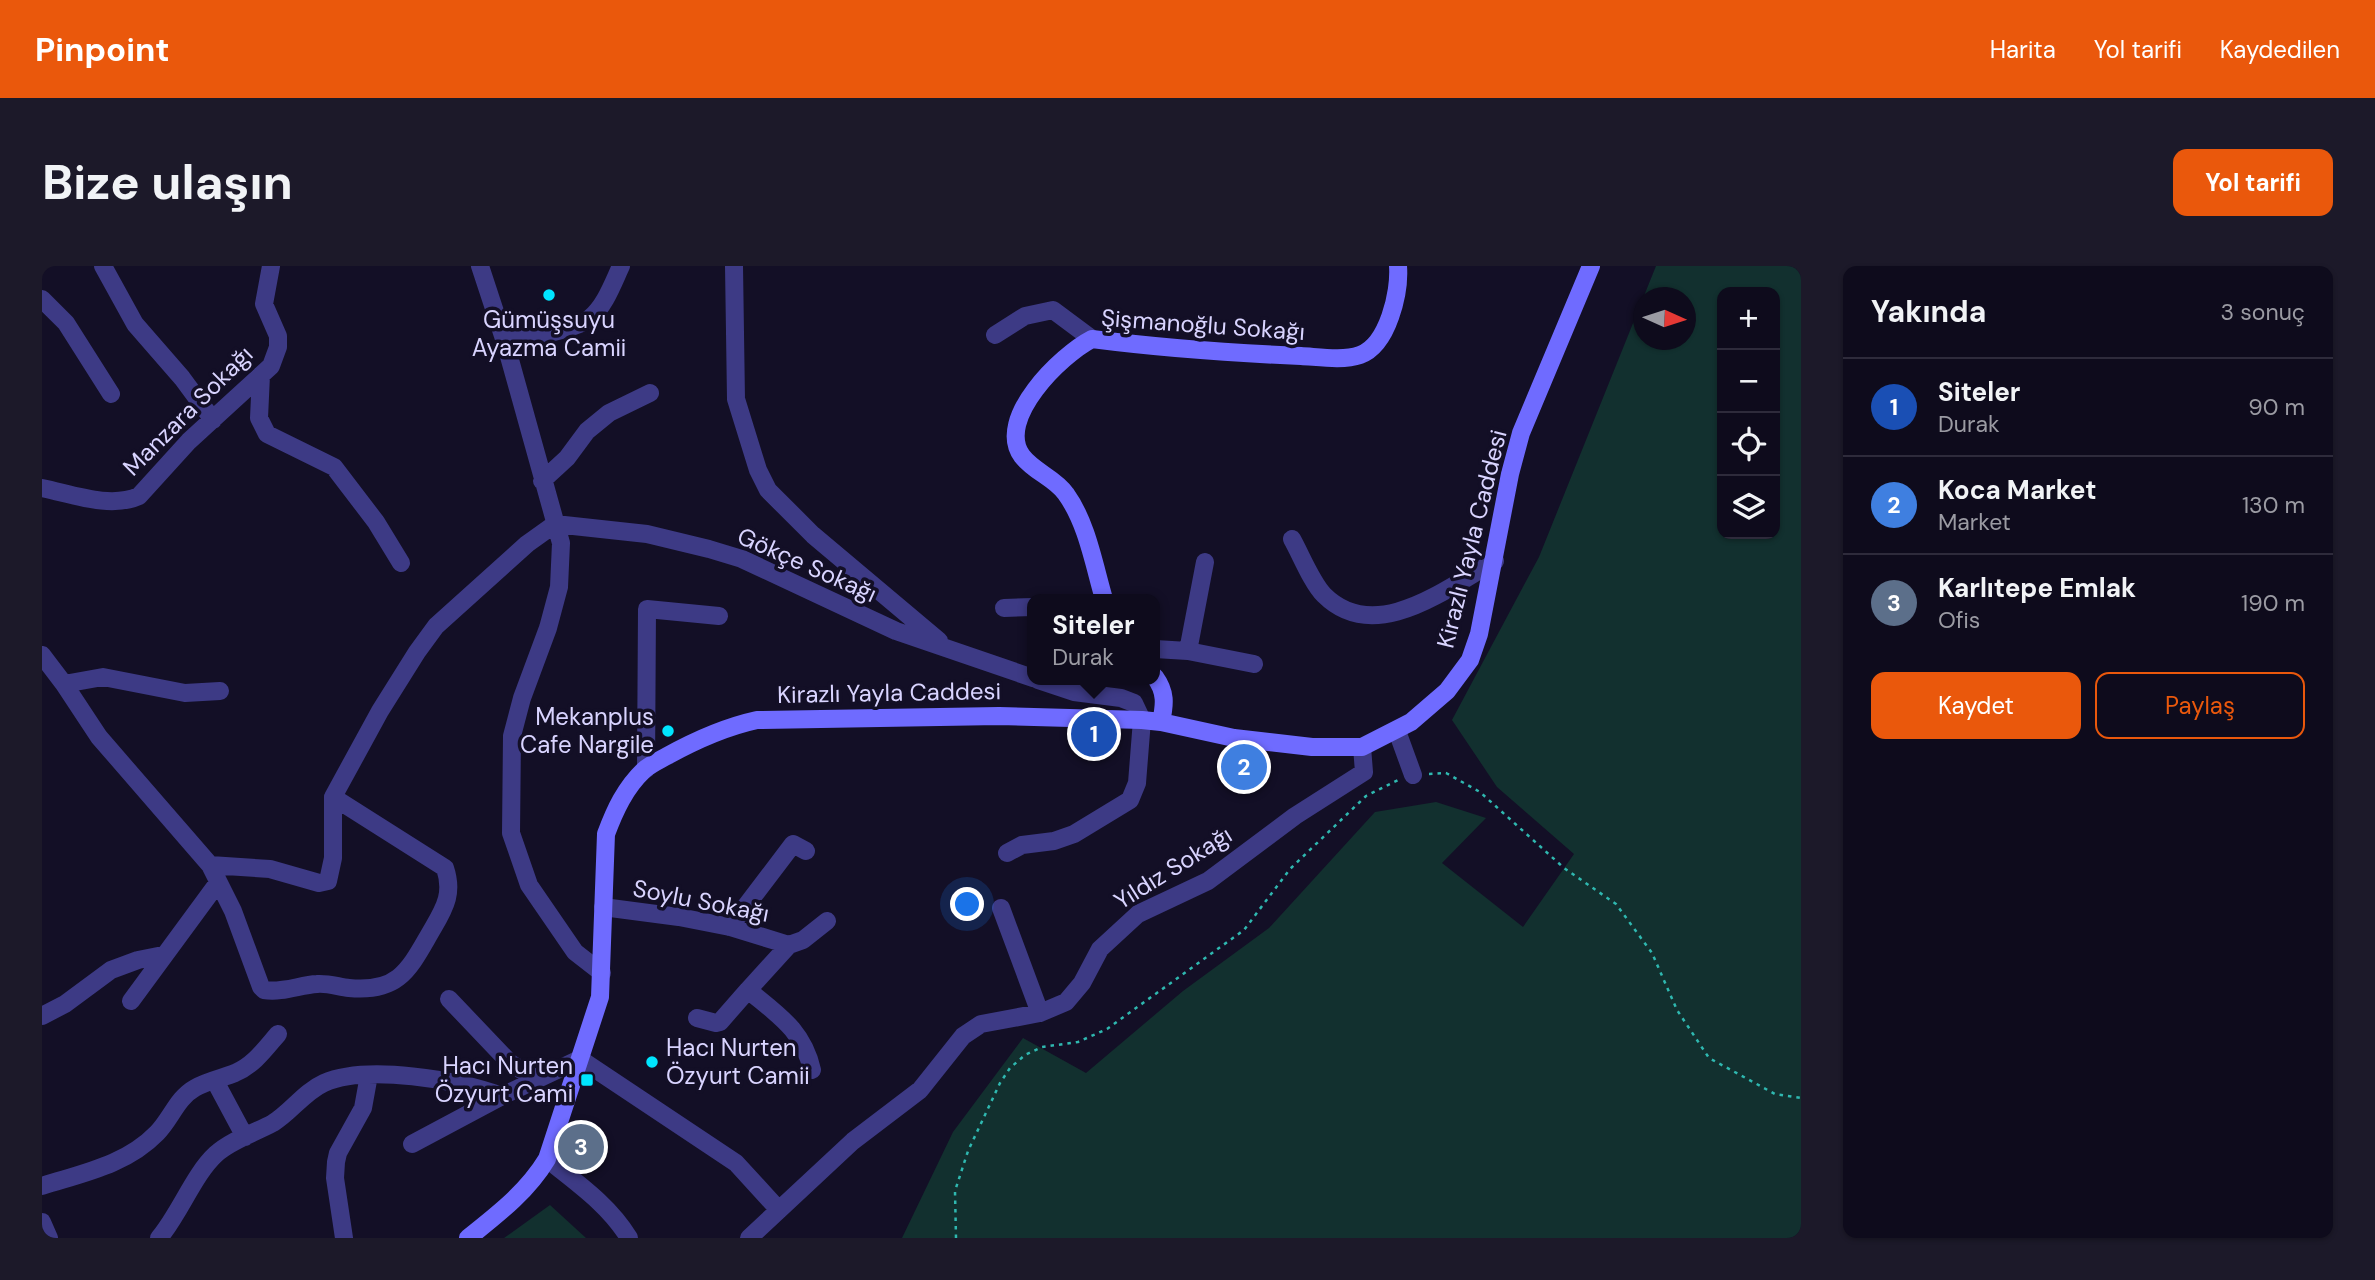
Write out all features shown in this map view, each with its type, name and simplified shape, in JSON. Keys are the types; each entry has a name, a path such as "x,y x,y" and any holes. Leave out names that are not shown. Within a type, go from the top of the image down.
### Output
{"main road":[{"name":"Şişmanoğlu Sokağı","path":"1103,594 1083,527 1067,495 1057,483 1036,470 1022,456 1017,444 1016,433 1021,412 1052,369 1079,346 1092,339 1231,353 1338,357 1360,355 1376,345 1390,316 1399,285 1398,266"},
{"name":"Kirazlı Yayla Caddesi","path":"468,1238 521,1194 547,1159 600,997 606,834 614,811 628,788 646,769 728,726 757,720 999,716 1142,720 1234,738 1312,747 1362,747 1397,731 1447,691 1470,660 1479,634 1510,474 1521,433 1591,266"},
{"path":"1160,684 1165,700 1161,722"}],"street":[{"path":"103,266 135,324 182,378 213,420"},
{"name":"Manzara Sokağı","path":"42,488 94,499 128,501 139,496 189,440 271,366 278,347 278,336 264,304 271,266"},
{"path":"480,266 505,342 561,543 559,587 512,736 511,833 529,885 575,952 602,973"},
{"path":"505,342 578,325 590,318 608,293 621,266"},
{"path":"734,266 736,399 758,470 768,490 813,535 951,651"},
{"path":"42,299 66,323 111,394"},
{"path":"995,335 1025,316 1053,310 1092,339"},
{"path":"261,375 259,418 267,434 334,467 376,522 401,564"},
{"path":"542,481 567,458 587,430 609,412 650,393"},
{"path":"210,865 270,869 320,883 328,881 333,858 333,797 380,711 436,626 527,544 555,524"},
{"name":"Gökçe Sokağı","path":"555,524 647,534 742,559 896,631 1027,676"},
{"path":"1292,539 1323,594 1342,609 1370,616 1391,615 1409,609 1495,561"},
{"path":"1188,651 1205,562"},
{"path":"1004,608 1027,607"},
{"path":"646,769 647,608 719,615"},
{"path":"1160,649 1188,651 1254,664"},
{"path":"42,655 99,737 210,865 217,884 233,911 264,990 320,984 370,989 401,977 412,964 443,911 450,884 445,868 333,797"},
{"path":"64,684 103,677 185,693 220,691"},
{"path":"1007,853 1022,845 1054,841 1074,834 1130,800 1137,783 1142,720 1134,703 1121,698 1074,692 1053,685"},
{"path":"1397,731 1413,775"},
{"name":"Yıldız Sokağı","path":"749,1238 853,1142 920,1090 963,1036 981,1024 1040,1013 1066,1002 1082,984 1100,949 1138,914 1208,881 1295,816 1364,772 1362,747"},
{"path":"730,927 793,844 806,851"},
{"path":"131,1001 217,884"},
{"name":"Soylu Sokağı","path":"603,907 730,927 789,945"},
{"path":"1001,908 1040,1013"},
{"name":"Soylu Sokağı","path":"697,1018 720,1023 789,945 803,940 827,921"},
{"path":"42,1016 65,1004 111,970 138,960 163,955"},
{"path":"748,990 799,1036 808,1051 812,1070"},
{"path":"449,999 510,1063 536,1079"},
{"path":"42,1186 125,1159 158,1133 183,1097 195,1087 215,1081 253,1063 278,1034"},
{"path":"412,1144 502,1096 580,1059 736,1163 779,1210"},
{"path":"159,1238 172,1223 217,1153 275,1122 321,1084 348,1075 414,1077 484,1089 502,1096"},
{"path":"344,1238 335,1178 336,1163 338,1153 363,1108 369,1075"},
{"path":"215,1081 245,1137"},
{"path":"547,1159 595,1198 619,1222 629,1238"},
{"path":"42,1222 49,1238"}],"path":[{"path":"956,1238 955,1191 968,1151 1000,1083 1010,1068 1025,1055 1042,1047 1078,1042 1107,1029 1244,930 1290,869 1366,796 1394,781 1413,775 1446,773 1480,792 1564,868 1616,904 1652,953 1677,1010 1709,1058 1775,1094 1801,1098"}],"green space":[{"path":"1656,266 1801,266 1801,1238 902,1238 953,1132 1023,1038 1086,1073 1183,991 1269,928 1375,812 1436,802 1486,818 1442,863 1523,927 1574,854 1497,787 1452,720 1539,557 1633,323 1633,350 1696,350 1696,287 1648,287"},
{"path":"550,1205 586,1238 504,1238"}],"place":[{"name":"Gümüşsuyu Ayazma Camii","path":"549,295"},
{"name":"Mekanplus Cafe Nargile","path":"668,731"},
{"name":"Siteler","path":"1094,734"},
{"name":"Koca Market","path":"1244,767"},
{"name":"Hacı Nurten Özyurt Camii","path":"652,1062"},
{"name":"Hacı Nurten Özyurt Cami","path":"587,1080"},
{"name":"Karlıtepe Emlak","path":"581,1147"}]}
